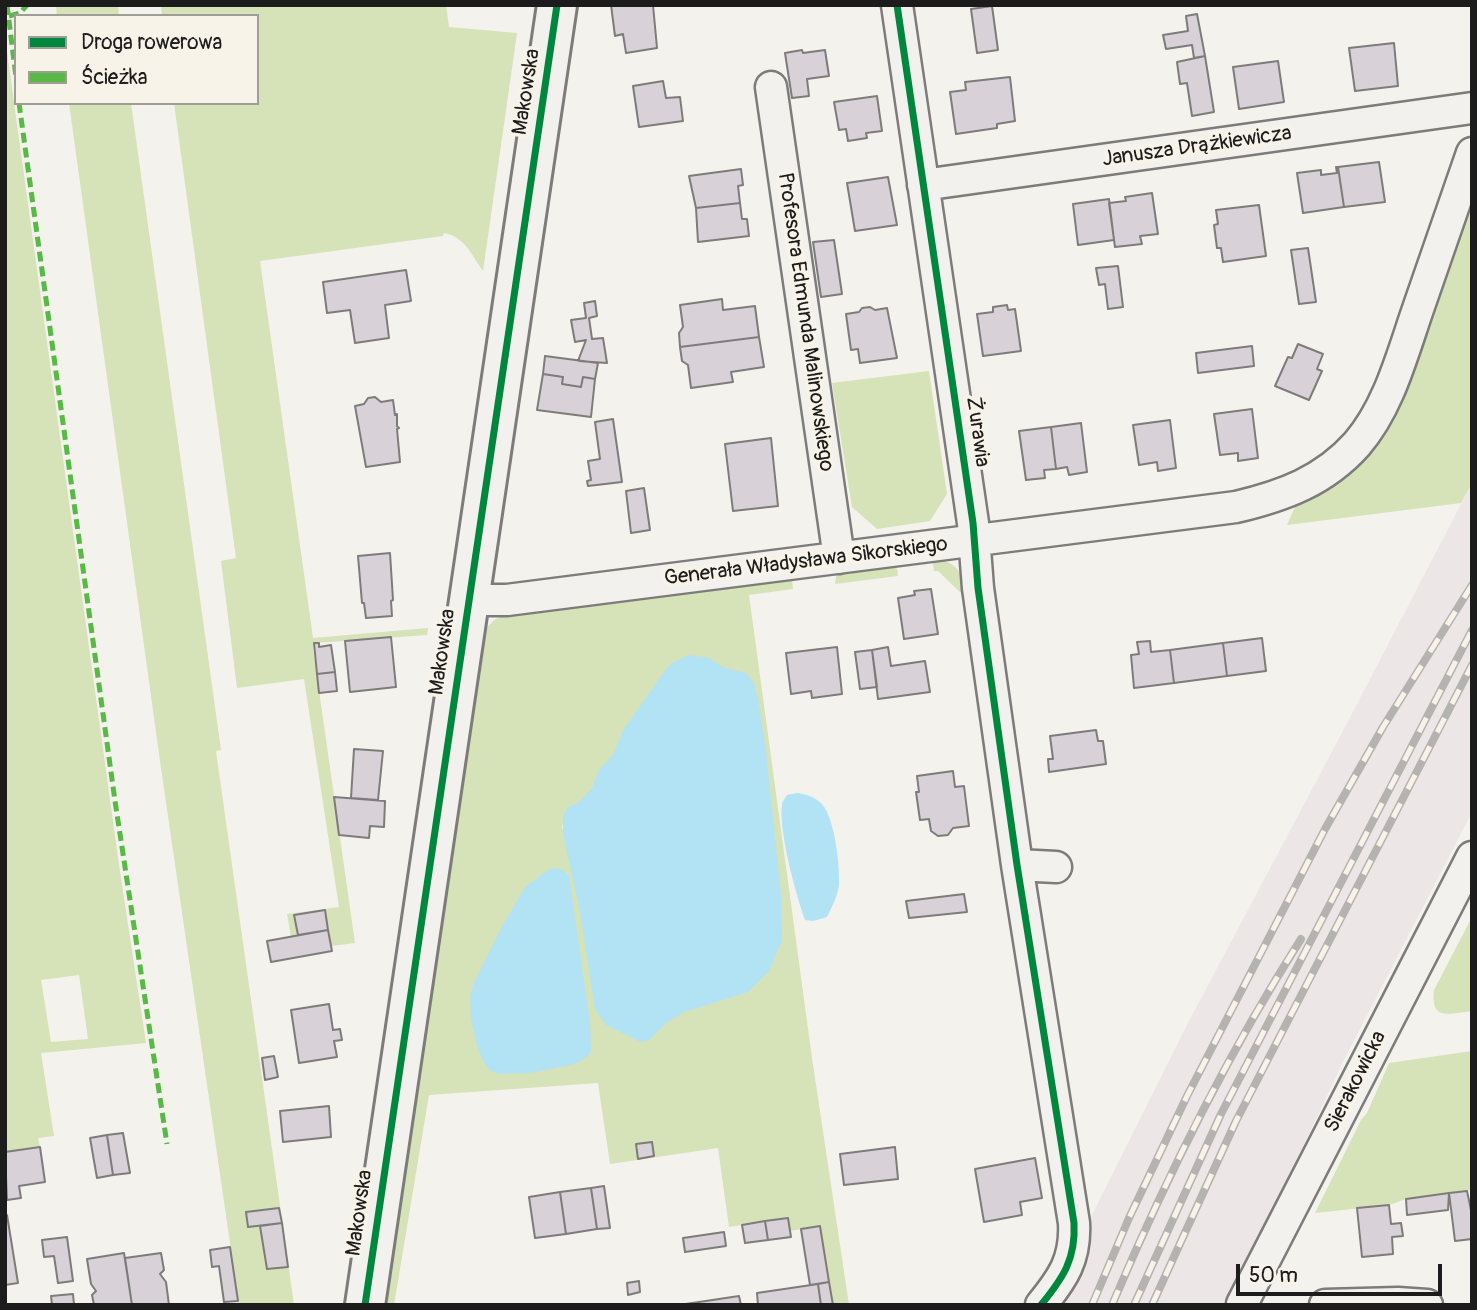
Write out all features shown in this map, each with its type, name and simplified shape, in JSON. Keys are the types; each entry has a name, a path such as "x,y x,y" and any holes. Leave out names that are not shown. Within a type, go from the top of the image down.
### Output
{"street":[{"name":"Makowska","path":"365,1305 557,5"},
{"name":"Żurawia","path":"897,5 975,541 978,588 1017,865 1074,1223 1068,1266 1058,1285 1041,1305"},
{"name":"Profesora Edmunda Malinowskiego","path":"771,87 839,558"},
{"name":"Janusza Drążkiewicza","path":"923,185 1472,108"},
{"name":"Generała Władysława Sikorskiego","path":"468,600 500,601 975,541 1236,507 1286,494 1328,471 1356,445 1383,403 1472,153"},
{"name":"Sierakowicka","path":"1242,1305 1472,857"},
{"path":"1017,865 1056,867"},
{"path":"1325,1305 1427,1305"}],"shaded area":[{"path":"1472,483 1472,812 1343,1062 1228,1305 1047,1305 1189,1021"}],"green space":[{"path":"56,5 118,5 119,14 57,14"},
{"path":"161,5 446,5 449,27 517,33 483,271 462,242 444,233 443,236 260,261 313,638 428,628 427,635 315,643 313,648 355,943 331,946 324,910 294,915 298,935 291,937 287,914 339,907 304,679 237,688 221,561 236,558 174,105 259,105 259,14 162,14"},
{"path":"5,37 146,1043 41,1053 54,1136 38,1138 40,1147 5,1152","holes":["79,975 88,1039 51,1042 41,980"]},
{"path":"69,105 131,105 221,750 216,751 294,1305 239,1305"},
{"path":"1472,188 1472,483 1461,503 1287,525 1296,504 1335,482"},
{"path":"929,371 947,494 930,521 877,529 852,507 832,383"},
{"path":"932,557 952,564 963,577 970,600 978,664 971,665 962,594 938,571 934,571"},
{"path":"888,563 897,569 898,576 835,584 837,570"},
{"path":"788,576 792,580 793,589 749,595 812,1058 849,1305 833,1305 820,1226 790,1231 787,1218 729,1227 718,1148 610,1164 598,1083 429,1095 394,1305 381,1305 481,634 494,620 506,614","holes":["622,767 565,843 562,825"]},
{"path":"1472,917 1472,1011 1443,1013 1435,1007 1434,990"},
{"path":"1472,1051 1472,1190 1406,1199 1389,1205 1315,1213 1367,1113 1389,1063"}],"water":[{"path":"689,655 709,658 724,668 746,673 754,683 766,751 781,895 782,940 769,971 748,992 684,1012 665,1024 649,1040 640,1042 606,1025 595,1009 580,912 563,834 563,816 569,806 578,803 592,788 599,770 613,755 624,729 666,669"},
{"path":"797,793 816,799 827,811 839,867 839,886 827,917 813,921 805,920 801,909 781,816 782,803 787,795"},
{"path":"551,868 562,869 569,876 590,1022 591,1050 588,1056 575,1064 531,1073 499,1074 491,1071 478,1050 471,1019 470,997 473,985 525,887"}],"building":[{"path":"611,5 653,5 657,48 626,53 623,34 615,36"},
{"path":"992,6 998,50 977,53 971,9"},
{"path":"1197,14 1205,56 1194,58 1192,45 1166,49 1163,35 1188,31 1186,16"},
{"path":"1394,43 1398,86 1355,91 1349,48"},
{"path":"802,50 803,53 825,50 829,76 807,79 809,96 792,98 785,53"},
{"path":"1205,56 1214,112 1192,116 1187,83 1180,84 1177,62"},
{"path":"1278,61 1284,102 1239,109 1233,67"},
{"path":"1010,77 1015,121 997,124 997,128 956,134 950,92 966,90 965,82"},
{"path":"663,81 666,98 680,97 683,121 639,127 633,86"},
{"path":"877,96 882,131 866,133 867,138 848,141 846,129 839,130 834,102"},
{"path":"1379,162 1385,202 1344,207 1338,167"},
{"path":"1336,167 1344,207 1303,213 1297,173 1321,170 1321,175 1337,173"},
{"path":"741,169 743,185 738,186 740,203 696,208 689,176"},
{"path":"888,177 897,225 855,231 847,183"},
{"path":"1152,193 1158,234 1140,236 1142,244 1115,247 1109,203 1126,201 1125,197"},
{"path":"1109,199 1114,240 1078,245 1073,204"},
{"path":"740,203 742,219 747,219 749,236 698,242 696,208"},
{"path":"1259,205 1266,256 1223,262 1221,248 1217,248 1214,225 1218,224 1216,210"},
{"path":"834,240 842,294 821,297 813,242"},
{"path":"1308,248 1316,302 1299,304 1291,250"},
{"path":"1118,266 1123,307 1108,309 1105,284 1099,285 1096,268"},
{"path":"406,270 411,301 385,305 389,338 355,343 350,310 327,313 323,282"},
{"path":"722,299 723,310 755,306 759,337 680,347 679,333 683,327 680,305"},
{"path":"595,301 597,316 589,318 592,339 603,338 607,363 578,361 586,340 575,342 571,320 586,318 584,303"},
{"path":"1007,305 1008,310 1015,309 1021,351 983,356 977,314 993,312 993,307"},
{"path":"870,307 875,310 887,308 897,358 860,363 858,349 851,350 846,314"},
{"path":"759,337 764,367 731,372 733,382 691,388 688,365 682,361 680,347"},
{"path":"1298,344 1323,354 1317,369 1322,371 1309,400 1275,386 1288,357 1292,358"},
{"path":"1252,346 1254,366 1198,373 1196,353"},
{"path":"545,356 598,363 595,379 583,377 581,387 562,384 563,377 543,374"},
{"path":"543,374 563,377 562,384 581,387 583,377 595,379 591,417 537,410"},
{"path":"375,397 381,402 393,400 399,428 400,462 366,467 355,406"},
{"path":"1252,409 1258,458 1238,461 1238,453 1220,455 1214,414"},
{"path":"613,419 622,482 588,486 587,481 591,480 588,461 600,459 595,422"},
{"path":"1170,420 1176,468 1158,471 1157,462 1139,465 1133,425"},
{"path":"1081,423 1087,472 1069,475 1067,467 1056,469 1051,427"},
{"path":"1051,427 1056,469 1044,470 1045,478 1026,480 1019,431"},
{"path":"771,438 778,506 733,511 725,444"},
{"path":"644,488 650,530 631,533 626,491"},
{"path":"390,553 392,616 366,618 358,556"},
{"path":"931,589 938,634 904,639 898,598 915,595 914,591"},
{"path":"391,637 396,687 350,692 345,641"},
{"path":"1262,638 1266,671 1227,676 1223,643"},
{"path":"1150,641 1151,652 1170,650 1174,683 1134,688 1131,655 1139,654 1137,642"},
{"path":"314,643 319,643 319,647 331,645 335,672 317,674"},
{"path":"1223,643 1227,676 1174,683 1170,650"},
{"path":"837,647 842,694 812,698 811,691 791,694 786,653"},
{"path":"888,647 891,666 925,661 930,692 878,699 872,650"},
{"path":"872,650 877,687 860,689 855,652"},
{"path":"335,672 337,691 319,693 317,674"},
{"path":"1096,730 1098,741 1103,741 1106,764 1049,772 1048,759 1053,759 1050,736"},
{"path":"354,749 383,751 378,800 351,798"},
{"path":"953,771 955,787 964,786 969,826 953,828 948,835 938,836 931,831 929,819 920,820 917,776"},
{"path":"334,797 385,801 384,827 370,826 369,838 339,835"},
{"path":"964,894 967,912 909,918 906,901"},
{"path":"325,910 328,930 298,935 294,915"},
{"path":"328,930 332,951 271,962 267,941"},
{"path":"329,1004 333,1030 340,1029 342,1040 334,1041 337,1057 299,1063 291,1010"},
{"path":"274,1056 278,1077 265,1080 262,1058"},
{"path":"329,1106 331,1137 283,1142 280,1111"},
{"path":"123,1133 130,1173 113,1175 107,1135"},
{"path":"107,1135 113,1175 97,1178 90,1138"},
{"path":"652,1142 654,1156 638,1159 636,1144"},
{"path":"40,1147 45,1182 19,1186 21,1198 7,1200 5,1152"},
{"path":"895,1147 898,1179 844,1185 840,1154"},
{"path":"1035,1158 1042,1198 1020,1202 1022,1215 984,1222 975,1169"},
{"path":"604,1186 610,1228 597,1229 591,1188"},
{"path":"591,1188 597,1229 566,1234 560,1192"},
{"path":"1467,1191 1472,1215 1472,1239 1455,1241 1449,1193"},
{"path":"560,1192 566,1234 535,1238 529,1197"},
{"path":"1449,1193 1448,1210 1407,1215 1406,1199"},
{"path":"1389,1205 1391,1224 1401,1223 1403,1236 1392,1237 1393,1254 1362,1257 1357,1208"},
{"path":"279,1208 282,1223 248,1227 246,1212"},
{"path":"5,1215 18,1283 5,1285"},
{"path":"788,1218 791,1237 768,1240 765,1221"},
{"path":"765,1221 768,1240 745,1243 742,1225"},
{"path":"282,1223 288,1267 267,1269 260,1226"},
{"path":"820,1226 829,1282 810,1285 801,1229"},
{"path":"724,1232 726,1246 685,1252 683,1238"},
{"path":"67,1237 73,1281 58,1283 54,1256 44,1257 42,1240"},
{"path":"230,1247 238,1301 224,1302 219,1266 212,1267 210,1250"},
{"path":"124,1253 132,1305 94,1305 92,1295 96,1291 91,1284 87,1259"},
{"path":"161,1253 164,1270 160,1274 166,1282 169,1305 132,1305 125,1258"},
{"path":"639,1281 640,1292 628,1295 627,1283"},
{"path":"829,1282 833,1305 821,1305 818,1284"},
{"path":"818,1284 821,1305 758,1305 757,1293"},
{"path":"73,1294 74,1305 52,1305 51,1296"},
{"path":"739,1296 741,1305 679,1305"}],"railway":[{"path":"1092,1305 1129,1218 1187,1096 1325,829 1383,727 1472,585"},
{"path":"1134,1305 1221,1114 1472,630"},
{"path":"1152,1305 1236,1121 1472,665"},
{"path":"1112,1305 1199,1118 1248,1027 1301,939"}],"marked path":[{"path":"7,5 14,61"},
{"path":"16,14 27,5"},
{"path":"9,16 14,15"},
{"path":"19,105 115,801 167,1144"}],"cycle path":[{"path":"365,1305 557,5"},
{"path":"897,5 973,523 978,588 1017,865 1074,1223 1070,1258 1056,1286 1041,1305"}]}
